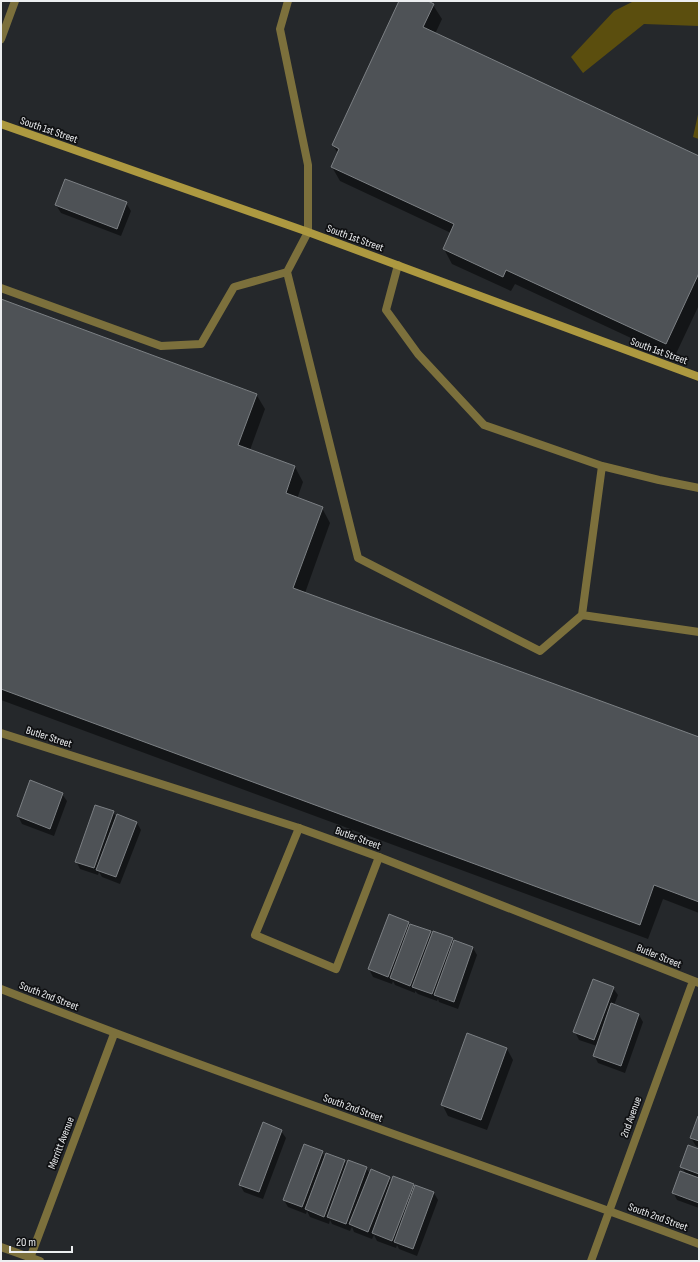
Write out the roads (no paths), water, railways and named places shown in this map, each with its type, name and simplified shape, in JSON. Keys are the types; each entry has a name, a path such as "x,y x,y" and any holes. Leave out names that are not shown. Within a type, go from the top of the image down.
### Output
{"street":[{"path":"1,39 15,1"},
{"path":"288,1 280,29 308,165 308,232 287,272 358,558 540,651 582,615 602,466"},
{"name":"South 1st Street","path":"1,124 308,232 699,377"},
{"path":"398,266 386,310 418,354 484,425 602,466 699,488"},
{"path":"1,288 161,346 201,344 234,287 287,272"},
{"path":"582,615 699,632"},
{"name":"Butler Street","path":"1,733 299,828 379,857 696,982"},
{"path":"299,828 255,935 336,969 379,857"},
{"name":"2nd Avenue","path":"591,1261 696,982"},
{"name":"South 2nd Street","path":"1,989 114,1034 699,1244"},
{"name":"Merritt Avenue","path":"29,1259 114,1034"},
{"path":"1,1247 29,1259 40,1261"}]}
